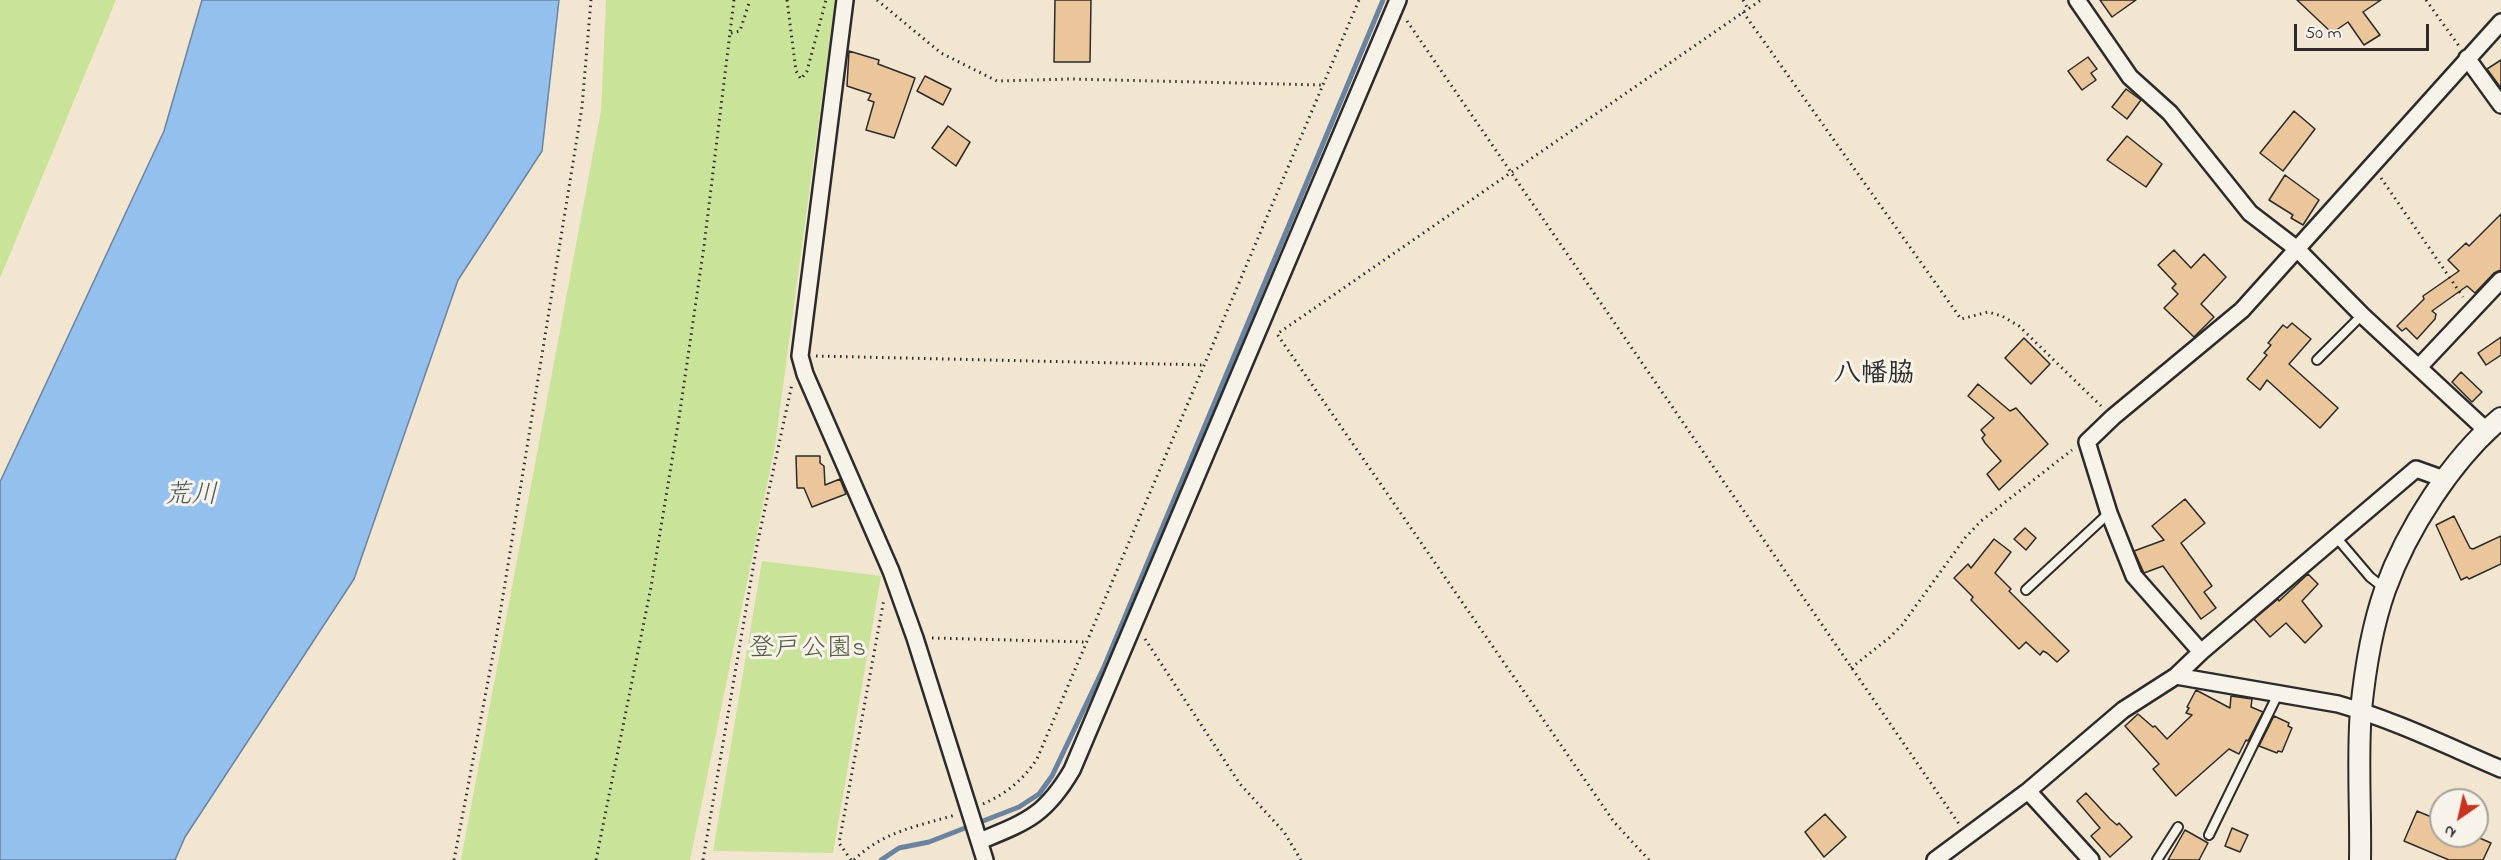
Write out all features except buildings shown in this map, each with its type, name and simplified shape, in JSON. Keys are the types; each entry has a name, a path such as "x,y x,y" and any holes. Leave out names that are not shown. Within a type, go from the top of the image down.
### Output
{"street":[{"path":"845,0 800,356 891,571 915,638 985,860"},
{"path":"2077,0 2130,77 2170,113 2250,213 2297,249 2362,315 2419,367 2493,424 2445,479 2410,538 2385,589 2370,652 2361,711 2360,860"},
{"path":"980,841 1027,821 1046,807 1059,792 1072,770 1395,2"},
{"path":"2201,652 2134,576 2109,513 2087,442 2113,417 2242,310 2501,22"},
{"path":"2467,58 2501,105"},
{"path":"2419,367 2501,280"},
{"path":"1935,860 2028,791 2123,711 2176,676 2201,652 2416,469 2445,479"},
{"path":"2176,676 2338,704 2384,718 2501,769"},
{"path":"2028,791 2091,860"}],"lane":[{"path":"2317,360 2362,315"},
{"path":"2026,590 2109,513"},
{"path":"2336,537 2370,577 2385,589"},
{"path":"2210,835 2278,694"},
{"path":"2157,860 2178,827"}],"path":[{"path":"454,860 496,639 580,118 591,0"},
{"path":"596,860 651,588 679,418 704,246 734,0"},
{"path":"731,33 740,31 750,0"},
{"path":"787,0 796,71 801,79 807,71 826,0"},
{"path":"877,0 941,53 997,81 1071,79 1322,85"},
{"path":"891,571 885,590 838,843 852,860 871,844 890,834 969,811 1010,789 1024,778 1037,759 1359,0"},
{"path":"1743,0 1748,9"},
{"path":"1649,860 1614,822 1277,334 1761,0"},
{"path":"2426,0 2467,58"},
{"path":"1395,2 1967,835"},
{"path":"1743,12 1961,319 1988,312 2002,316 2019,326 2113,417"},
{"path":"2372,165 2472,310"},
{"path":"703,860 757,545 789,394 800,356 1205,365"},
{"path":"1851,668 1902,625 1965,538 1981,521 2078,445 2087,442"},
{"path":"1135,623 1240,784 1284,832 1301,860"},
{"path":"915,638 1086,642"}],"green space":[{"path":"0,0 116,0 0,278"},
{"path":"606,0 835,0 775,446 690,860 461,860 601,111"},
{"name":"登戸公園s","path":"762,561 881,576 833,853 713,851"}],"water":[{"name":"荒川","path":"202,0 559,0 542,151 458,280 354,579 185,837 175,860 0,860 0,482 164,131"}],"waterway":[{"path":"881,860 899,848 929,842 1019,807 1039,794 1052,776 1104,667 1383,0"}],"district":[{"name":"八幡脇","path":"1874,377"}]}
